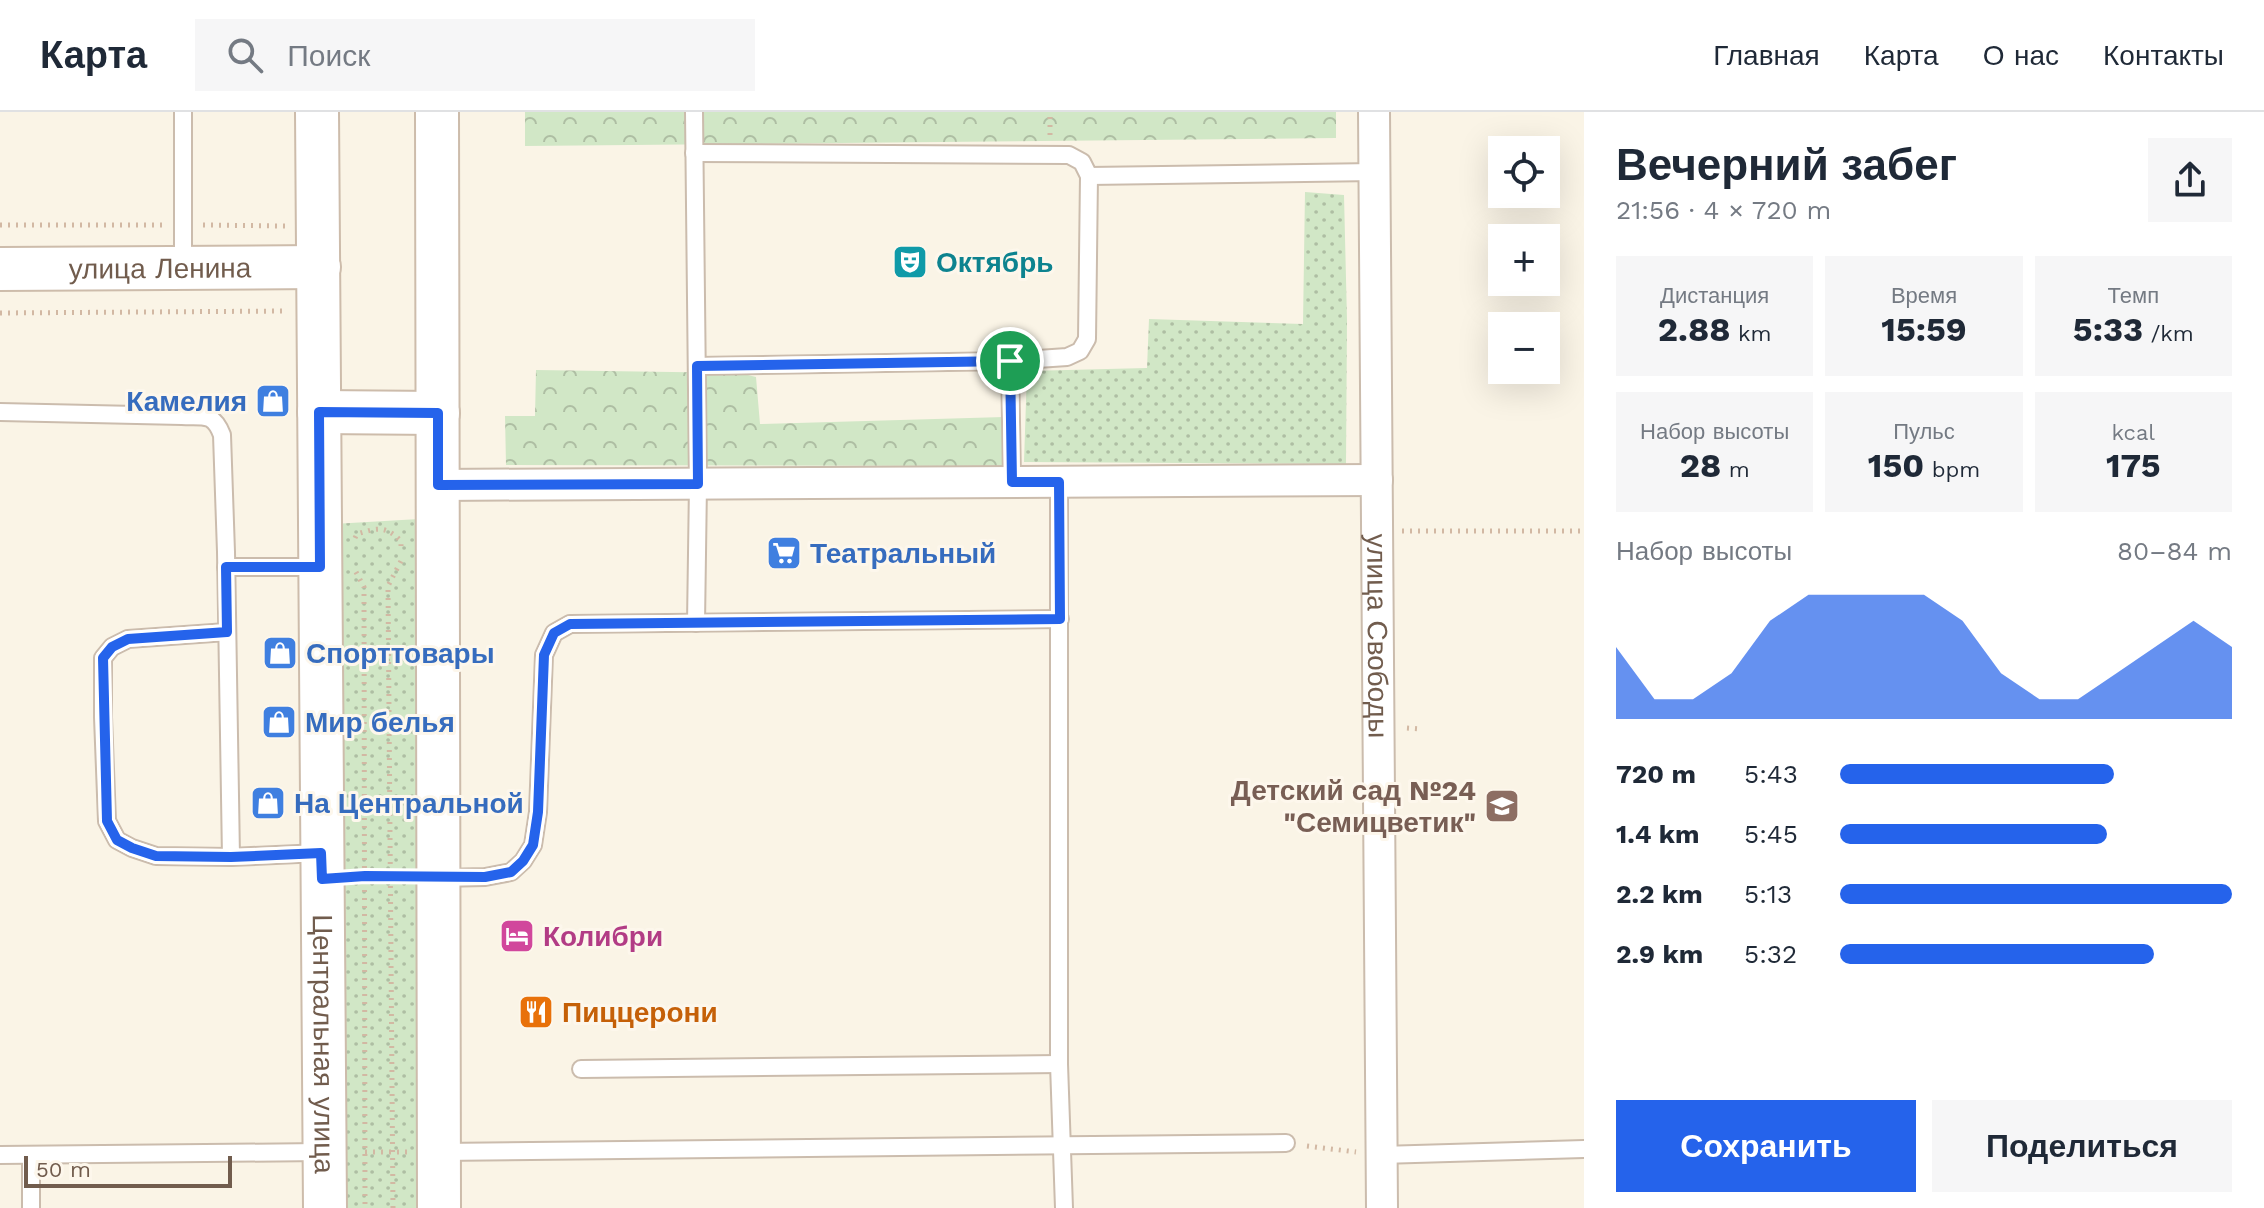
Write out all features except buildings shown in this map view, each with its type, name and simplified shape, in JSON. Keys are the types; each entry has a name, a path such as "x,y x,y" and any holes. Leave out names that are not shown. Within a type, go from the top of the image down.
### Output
{"street":[{"name":"Центральная улица","path":"317,112 319,412 342,559 321,866 325,1208"},
{"path":"437,112 439,1208"},
{"name":"улица Свободы","path":"1374,112 1382,1208"},
{"name":"улица Ленина","path":"0,269 319,267"},
{"path":"319,412 438,413"},
{"path":"438,485 1377,480"}],"lane":[{"path":"183,112 183,268"},
{"path":"694,112 698,484 696,623"},
{"path":"694,153 1069,155 1082,162 1089,176 1087,339 1080,351 1067,357 1010,361 697,366"},
{"path":"1089,176 1375,172"},
{"path":"1010,361 1012,482"},
{"path":"0,412 182,416 209,418 217,423 222,435 231,857"},
{"path":"1059,482 1059,1064 1064,1208"},
{"path":"226,567 342,559"},
{"path":"438,878 485,877 511,872 533,845 538,812 544,655 554,633 570,624 1060,619"},
{"path":"227,632 128,639 112,647 103,658 107,821 117,840 156,856 231,857 321,866"},
{"path":"581,1069 1059,1064"},
{"path":"439,1152 1286,1143"},
{"path":"1381,1155 1584,1149"},
{"path":"0,1155 324,1152"},
{"path":"31,1155 31,1208"}],"path":[{"path":"0,313 319,311"},
{"path":"365,1208 364,587 342,559 357,534 373,529 391,531 401,541 401,561 388,586 393,1208"},
{"path":"1377,532 1584,531"},
{"path":"321,866 365,876 438,878"},
{"path":"1286,1143 1381,1155"},
{"path":"324,1152 439,1152"}],"green space":[{"path":"525,112 1336,112 1336,138 525,146"},
{"path":"1305,192 1344,195 1346,464 1024,462 1027,371 1147,368 1149,319 1303,324"},
{"path":"536,370 740,373 756,377 760,424 1004,417 1003,466 506,465 505,416 535,416"},
{"path":"419,519 421,1208 339,1208 333,524"}],"place":[{"name":"Октябрь","path":"910,262"},
{"name":"Камелия","path":"273,401"},
{"name":"Театральный","path":"784,553"},
{"name":"Спорттовары","path":"280,653"},
{"name":"Мир белья","path":"279,722"},
{"name":"На Центральной","path":"268,803"},
{"name":"Детский сад №24 \"Семицветик\"","path":"1502,806"},
{"name":"Колибри","path":"517,936"},
{"name":"Пиццерони","path":"536,1012"}],"route":[{"path":"1010,361 1012,482 1059,482 1060,619 570,624 554,633 544,655 538,812 533,845 511,872 485,877 365,876 322,879 321,853 156,856 117,840 107,821 103,658 112,647 128,639 227,632 226,567 320,567 319,412 438,413 438,485 698,484 697,366 1010,361"}]}
